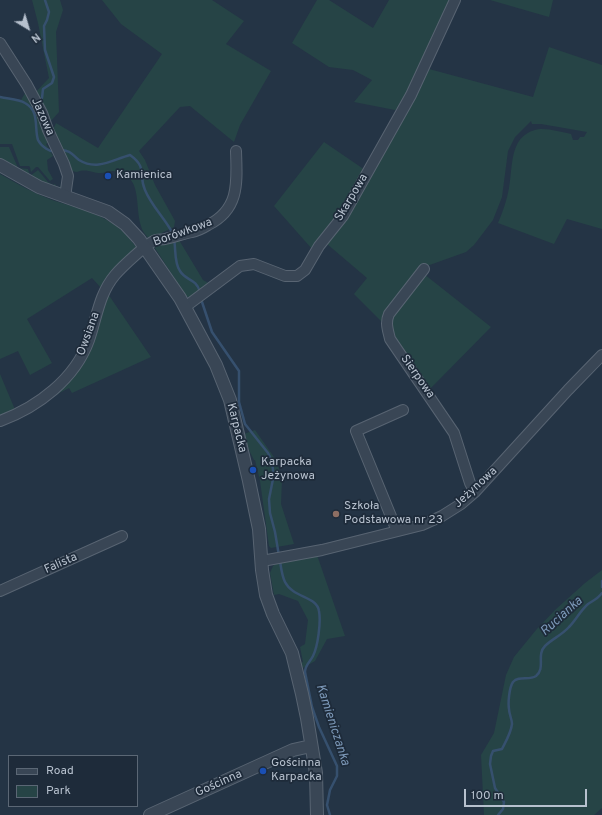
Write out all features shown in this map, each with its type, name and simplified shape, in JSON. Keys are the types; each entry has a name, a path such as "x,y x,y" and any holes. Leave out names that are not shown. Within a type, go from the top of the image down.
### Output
{"street":[{"name":"Skarpowa","path":"190,304 240,266 248,264 262,267 285,276 296,276 305,270 320,246 343,216 411,95 455,0"},
{"name":"Jazowa","path":"0,43 38,106 67,170 68,176 65,197"},
{"name":"Borówkowa","path":"145,247 155,240 164,240 200,229 218,220 228,210 237,178 236,151"},
{"name":"Karpacka","path":"0,165 39,188 90,205 118,218 131,229 190,304 230,400 259,529 266,595 293,657 307,718 316,773 317,815"},
{"name":"Owsiana","path":"0,421 12,417 41,400 67,376 78,363 89,340 103,293 108,284 116,274 145,247"},
{"name":"Sierpowa","path":"424,269 389,314 386,319 386,325 390,339 454,433 470,483 475,492"},
{"name":"Jeżynowa","path":"262,562 322,550 422,525 436,520 461,504 475,492 602,355"},
{"path":"397,531 356,431 403,410"},
{"name":"Falista","path":"0,591 122,536"},
{"name":"Gościnna","path":"150,815 293,750 311,746"}],"green space":[{"path":"32,0 60,0 63,10 56,32 59,112 50,122 34,94 49,78"},
{"path":"102,0 212,0 244,21 226,44 271,71 240,125 234,142 190,106 180,107 139,151 145,160 155,185 175,221 174,227 149,239 142,228 139,218 136,192 134,185 129,178 123,174 113,171 101,173 71,171 53,130 56,123 98,148 162,54 121,24"},
{"path":"317,0 329,0 373,28 389,0 451,0 423,64 399,109 395,110 354,102 372,80 353,70 329,67 292,43"},
{"path":"490,0 553,0 549,17"},
{"path":"549,47 602,65 602,229 567,219 554,244 498,223 505,206 516,146 521,139 527,134 539,129 571,134 573,140 578,140 580,137 584,137 587,132 541,124 532,124 531,121 515,137 508,151 502,197 493,220 474,245 466,252 424,267 384,324 354,294 367,278 327,244 429,69 533,97"},
{"path":"27,90 49,142 46,144 53,156 47,160 48,170 53,179 50,181 38,167 31,172 29,166 20,166 12,144 0,144 0,96 21,100"},
{"path":"324,142 365,170 338,215 312,249 274,206"},
{"path":"0,147 9,147 18,168 28,169 30,176 38,170 48,182 53,185 55,184 57,188 63,185 62,187 56,189 40,183 0,160"},
{"path":"0,174 52,200 92,213 108,220 121,230 138,249 102,289 92,278 27,319 52,363 30,375 18,351 0,359"},
{"path":"179,240 203,280 210,284 190,298 186,296 153,245"},
{"path":"424,274 491,327 428,391 392,338 391,315"},
{"path":"106,291 151,357 72,393 69,388 48,399 71,375"},
{"path":"0,374 16,412 0,419"},
{"path":"255,430 276,460 282,478 281,504 294,544 271,548 269,546 260,481 255,460 247,446 244,434"},
{"path":"317,555 345,636 327,639 315,661 301,669 300,663 303,662 300,647 305,644 308,620 298,601 279,594 274,595 270,573 276,563"},
{"path":"602,570 602,808 594,815 484,815 481,755 494,733 506,675 514,657 555,610"}],"waterway":[{"path":"42,98 43,89 52,83 54,77 45,50 44,26 49,12 45,0"},
{"name":"Kamieniczanka","path":"0,97 19,101 30,106 35,115 38,140 41,145 51,151 56,151"},
{"name":"Kamieniczanka","path":"61,150 65,150 79,160 92,165 104,164 130,155 136,160 141,168 143,184 148,196 173,234"},
{"name":"Kamieniczanka","path":"174,239 178,268 185,277 196,284 200,292"},
{"name":"Kamieniczanka","path":"201,299 212,332 239,371 239,402 245,424 268,453 272,461 273,479 269,499 270,513 279,556"},
{"name":"Kamieniczanka","path":"280,561 285,582 293,591 314,602 320,616 318,640 313,656 306,667 305,672 312,707 319,727 337,766 337,776 330,790 327,805 330,815"},
{"name":"Rucianka","path":"602,581 602,587"},
{"name":"Rucianka","path":"498,815 503,809 504,802 495,788 490,764 493,751 502,749 511,731 512,722 509,711 509,703 513,682 518,679 536,676 539,673 541,653 545,646 566,630 585,607 602,593"}],"place":[{"name":"Kamienica","path":"108,176"},
{"name":"Karpacka Jeżynowa","path":"253,470"},
{"name":"Szkoła Podstawowa nr 23","path":"336,514"},
{"name":"Gościnna Karpacka","path":"263,771"}]}
